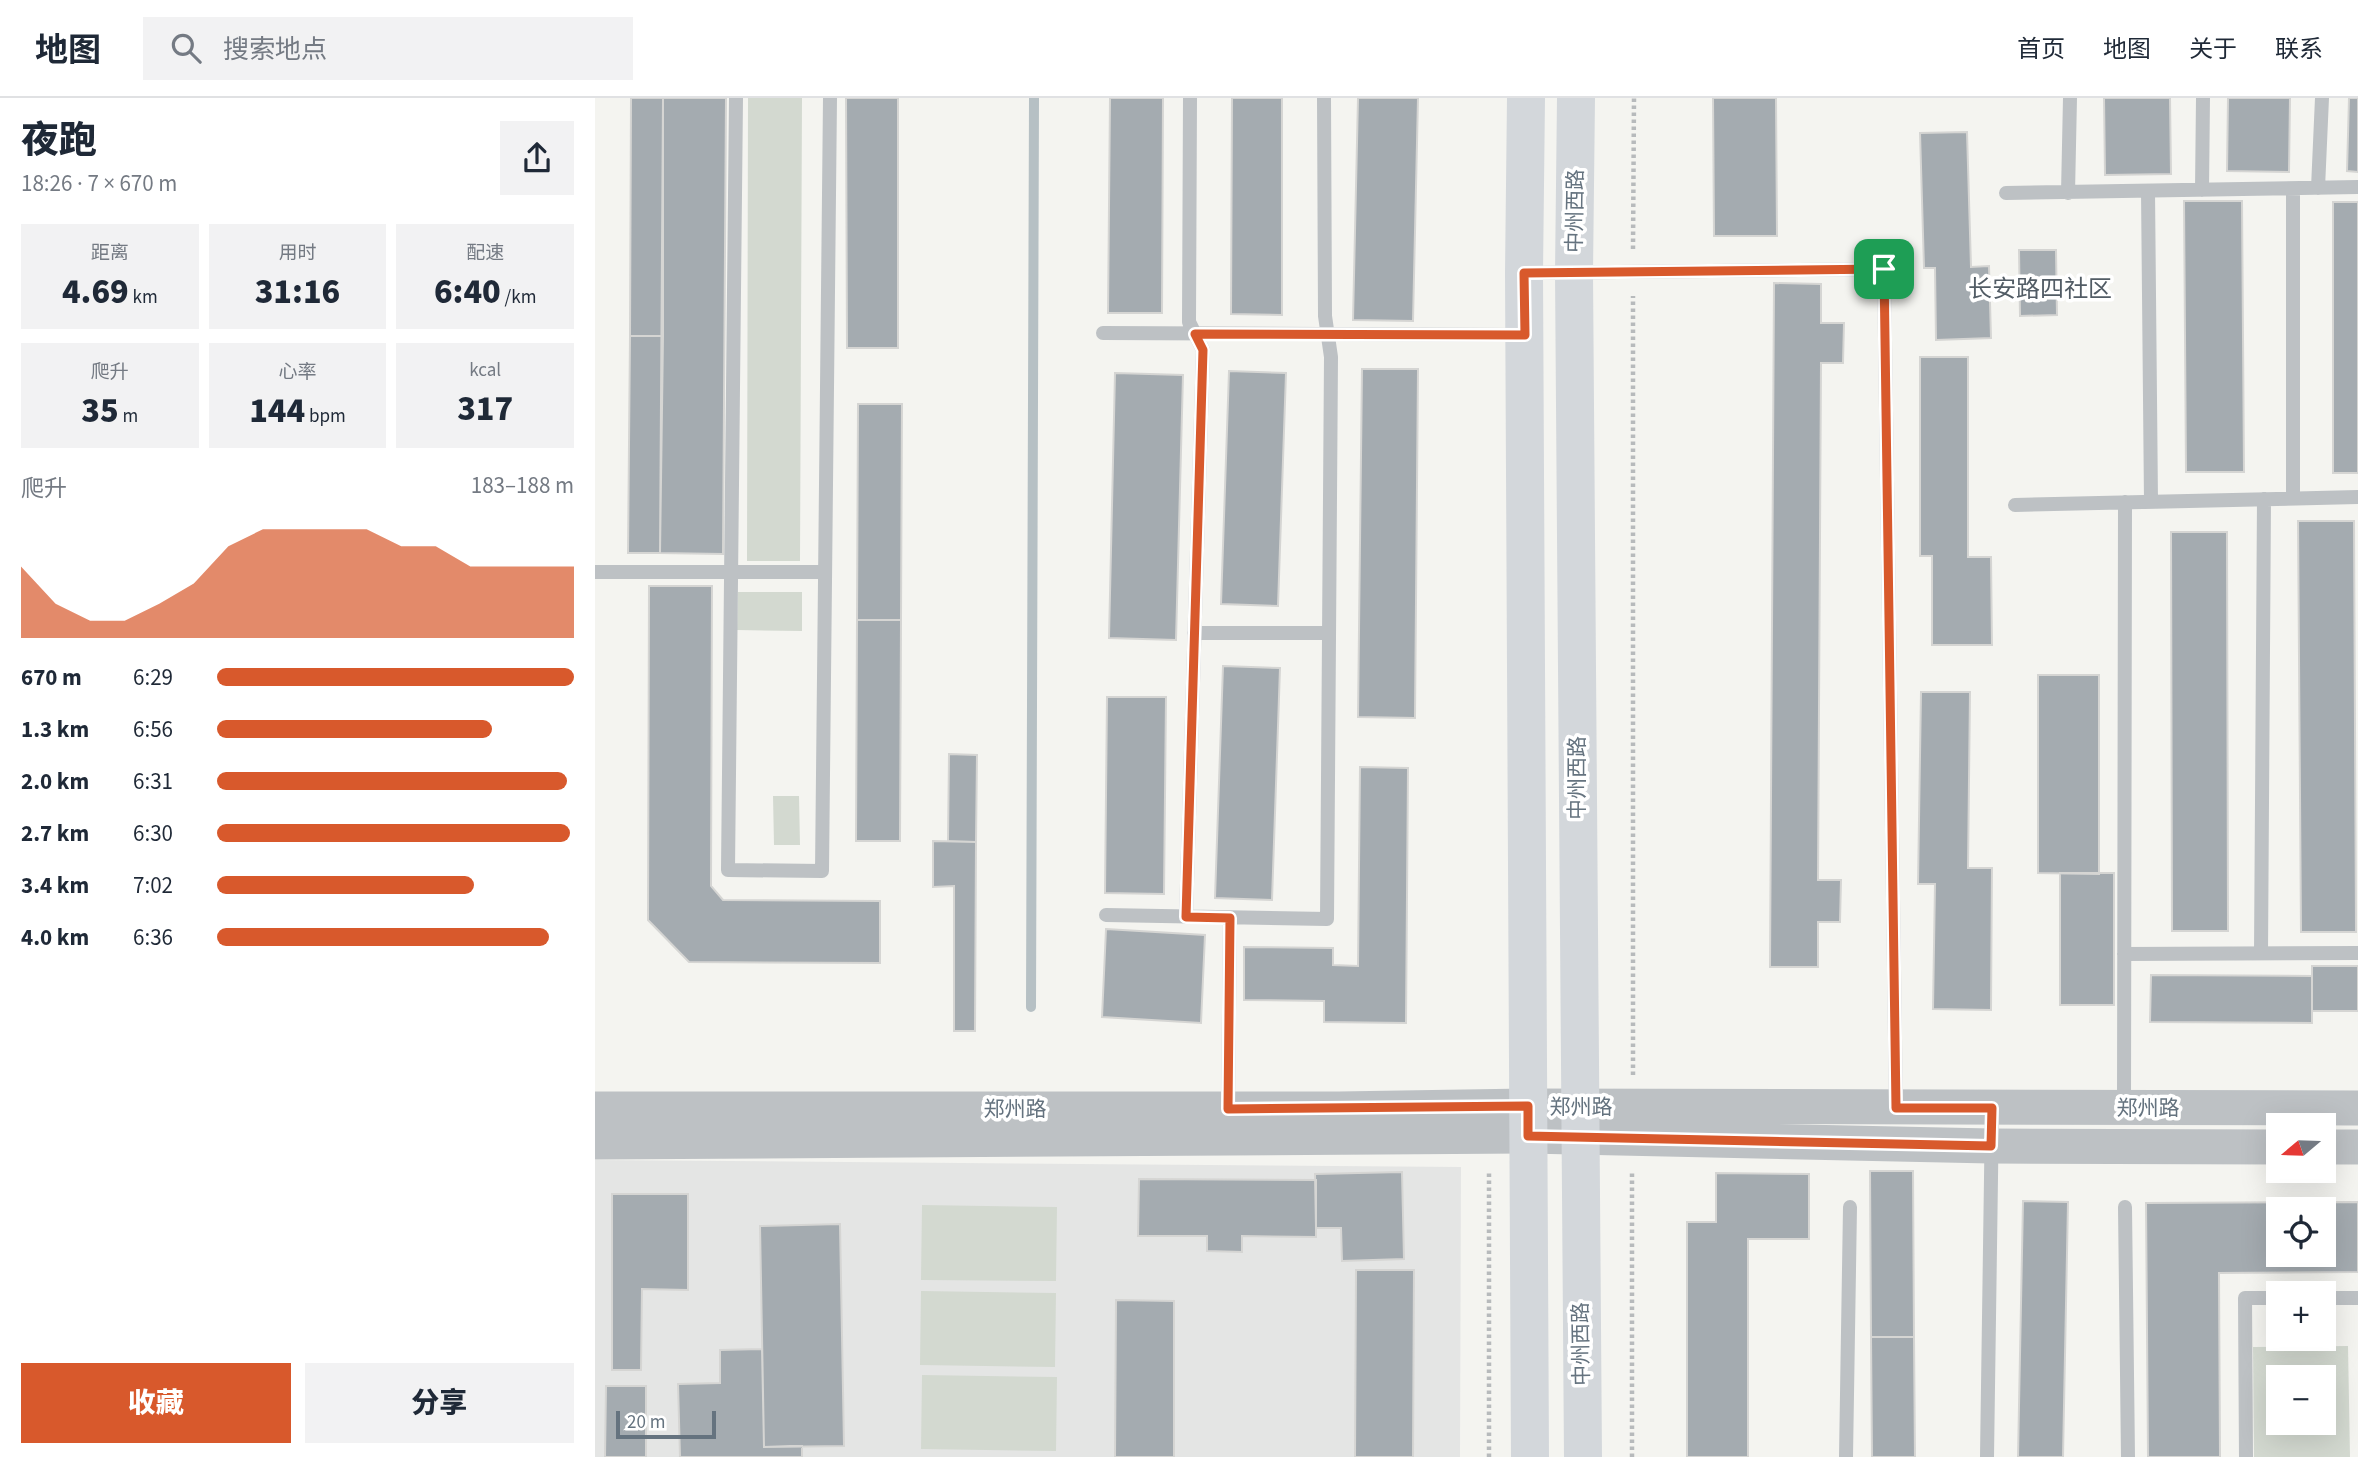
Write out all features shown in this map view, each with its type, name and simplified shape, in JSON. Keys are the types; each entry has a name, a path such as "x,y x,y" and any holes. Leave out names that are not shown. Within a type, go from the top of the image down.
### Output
{"main road":[{"path":"1526,98 1524,273 1530,1457"},
{"name":"中州西路","path":"1576,98 1574,273 1583,1457"}],"street":[{"name":"郑州路","path":"1633,1123 1896,1108 2358,1108"},
{"name":"郑州路","path":"595,1109 1228,1109 1633,1123 1991,1146 2266,1147"},
{"name":"郑州路","path":"595,1142 1528,1121"},
{"path":"2336,1147 2358,1147"}],"lane":[{"path":"736,98 728,870 822,871 830,98"},
{"path":"1186,917 1203,350 1189,322 1190,98"},
{"path":"1106,915 1327,919 1331,357 1325,316 1324,98"},
{"path":"2068,193 2070,98"},
{"path":"2202,190 2203,98"},
{"path":"2318,188 2322,98"},
{"path":"2006,193 2358,187"},
{"path":"2293,498 2294,189"},
{"path":"2148,191 2151,502"},
{"path":"1524,273 1884,269 1896,1108"},
{"path":"1103,333 1525,335"},
{"path":"2015,505 2358,497"},
{"path":"2261,953 2264,499"},
{"path":"2124,1108 2125,502"},
{"path":"595,572 825,572"},
{"path":"1194,633 1329,633"},
{"path":"1228,1109 1230,918"},
{"path":"2124,954 2358,953"},
{"path":"1987,1457 1992,1108"},
{"path":"1846,1457 1850,1207"},
{"path":"2125,1207 2128,1457"},
{"path":"2246,1457 2245,1298 2266,1298"},
{"path":"2336,1298 2358,1298"}],"path":[{"path":"1632,1457 1634,98"}],"shaded area":[{"path":"748,98 802,98 800,561 747,561"},
{"path":"738,592 802,592 802,631 737,630"},
{"path":"773,796 799,796 800,845 774,845"},
{"path":"595,1160 1461,1167 1460,1457 595,1457"},
{"path":"922,1205 1057,1207 1056,1281 921,1280"},
{"path":"921,1291 1056,1293 1055,1367 920,1365"},
{"path":"2336,1346 2348,1346 2350,1457 2254,1457 2253,1347 2266,1347 2266,1351 2336,1351"},
{"path":"922,1375 1057,1377 1056,1451 921,1449"}],"building":[{"path":"631,98 663,98 663,336 630,336"},
{"path":"663,98 726,98 723,554 660,553"},
{"path":"846,98 898,98 898,348 847,348"},
{"path":"1110,98 1163,98 1162,313 1108,313"},
{"path":"1232,98 1282,98 1282,315 1231,314"},
{"path":"1358,98 1418,98 1413,321 1353,320"},
{"path":"1713,98 1776,98 1777,236 1714,236"},
{"path":"2104,98 2170,98 2171,174 2105,175"},
{"path":"2228,98 2290,98 2289,172 2227,171"},
{"path":"2349,98 2358,98 2358,172 2347,171"},
{"path":"1967,132 1971,267 1989,266 1991,338 1936,340 1935,268 1924,268 1920,133"},
{"path":"2184,201 2242,201 2244,472 2186,472"},
{"path":"2333,202 2358,202 2358,473 2333,473"},
{"path":"2019,250 2056,250 2057,315 2020,316"},
{"path":"1774,283 1821,284 1821,323 1844,323 1843,363 1821,363 1818,880 1841,880 1840,922 1818,922 1818,967 1770,967"},
{"path":"630,336 663,336 660,553 628,553"},
{"path":"1920,357 1968,357 1968,557 1991,557 1992,645 1932,645 1932,556 1920,556"},
{"path":"1362,369 1418,369 1415,718 1358,717"},
{"path":"1229,371 1286,373 1278,606 1221,604"},
{"path":"1115,373 1183,375 1176,640 1109,638"},
{"path":"858,404 902,404 901,620 857,620"},
{"path":"2298,521 2354,521 2356,932 2301,932"},
{"path":"2171,532 2227,532 2228,931 2172,931"},
{"path":"649,586 712,586 711,886 723,900 880,901 880,963 689,962 648,920"},
{"path":"857,620 901,620 900,841 856,841"},
{"path":"1223,666 1280,668 1272,900 1215,898"},
{"path":"2038,675 2099,675 2099,874 2038,873"},
{"path":"1921,692 1970,692 1968,868 1992,868 1991,1010 1933,1009 1935,884 1918,884"},
{"path":"1107,697 1166,697 1164,894 1105,893"},
{"path":"949,754 977,755 976,842 948,841"},
{"path":"1360,767 1408,768 1406,1023 1324,1022 1324,1001 1244,1000 1244,947 1333,948 1333,965 1358,966"},
{"path":"933,841 976,842 975,1031 954,1031 954,886 933,887"},
{"path":"2060,873 2114,873 2114,1005 2060,1005"},
{"path":"1106,929 1205,935 1201,1023 1102,1017"},
{"path":"2312,966 2358,966 2358,1011 2312,1011"},
{"path":"2151,975 2312,976 2312,1023 2150,1022"},
{"path":"1870,1171 1913,1171 1914,1337 1871,1337"},
{"path":"1402,1172 1404,1259 1342,1261 1341,1228 1316,1228 1315,1174"},
{"path":"1716,1173 1809,1174 1809,1239 1748,1239 1748,1457 1687,1457 1687,1222 1716,1222"},
{"path":"1139,1179 1316,1180 1316,1237 1242,1236 1242,1252 1207,1251 1207,1236 1138,1236"},
{"path":"612,1194 688,1194 688,1290 642,1289 641,1370 612,1370"},
{"path":"2023,1201 2068,1202 2063,1457 2018,1457"},
{"path":"2266,1202 2266,1267 2336,1267 2336,1202 2358,1202 2358,1272 2219,1273 2220,1457 2148,1457 2146,1203"},
{"path":"840,1224 844,1446 764,1447 760,1226"},
{"path":"1356,1270 1414,1270 1413,1457 1355,1457"},
{"path":"1116,1300 1174,1301 1174,1457 1115,1457"},
{"path":"1871,1337 1914,1337 1915,1457 1872,1457"},
{"path":"762,1349 764,1447 802,1446 802,1457 680,1457 678,1384 720,1383 720,1350"},
{"path":"606,1386 646,1386 646,1457 605,1457"}],"waterway":[{"path":"1031,1007 1034,98"}],"district":[{"name":"长安路四社区","path":"2040,289"}],"route":[{"path":"1884,269 1896,1108 1992,1108 1991,1146 1528,1136 1528,1106 1228,1109 1230,918 1186,917 1203,350 1195,334 1525,335 1524,273 1884,269"}]}
